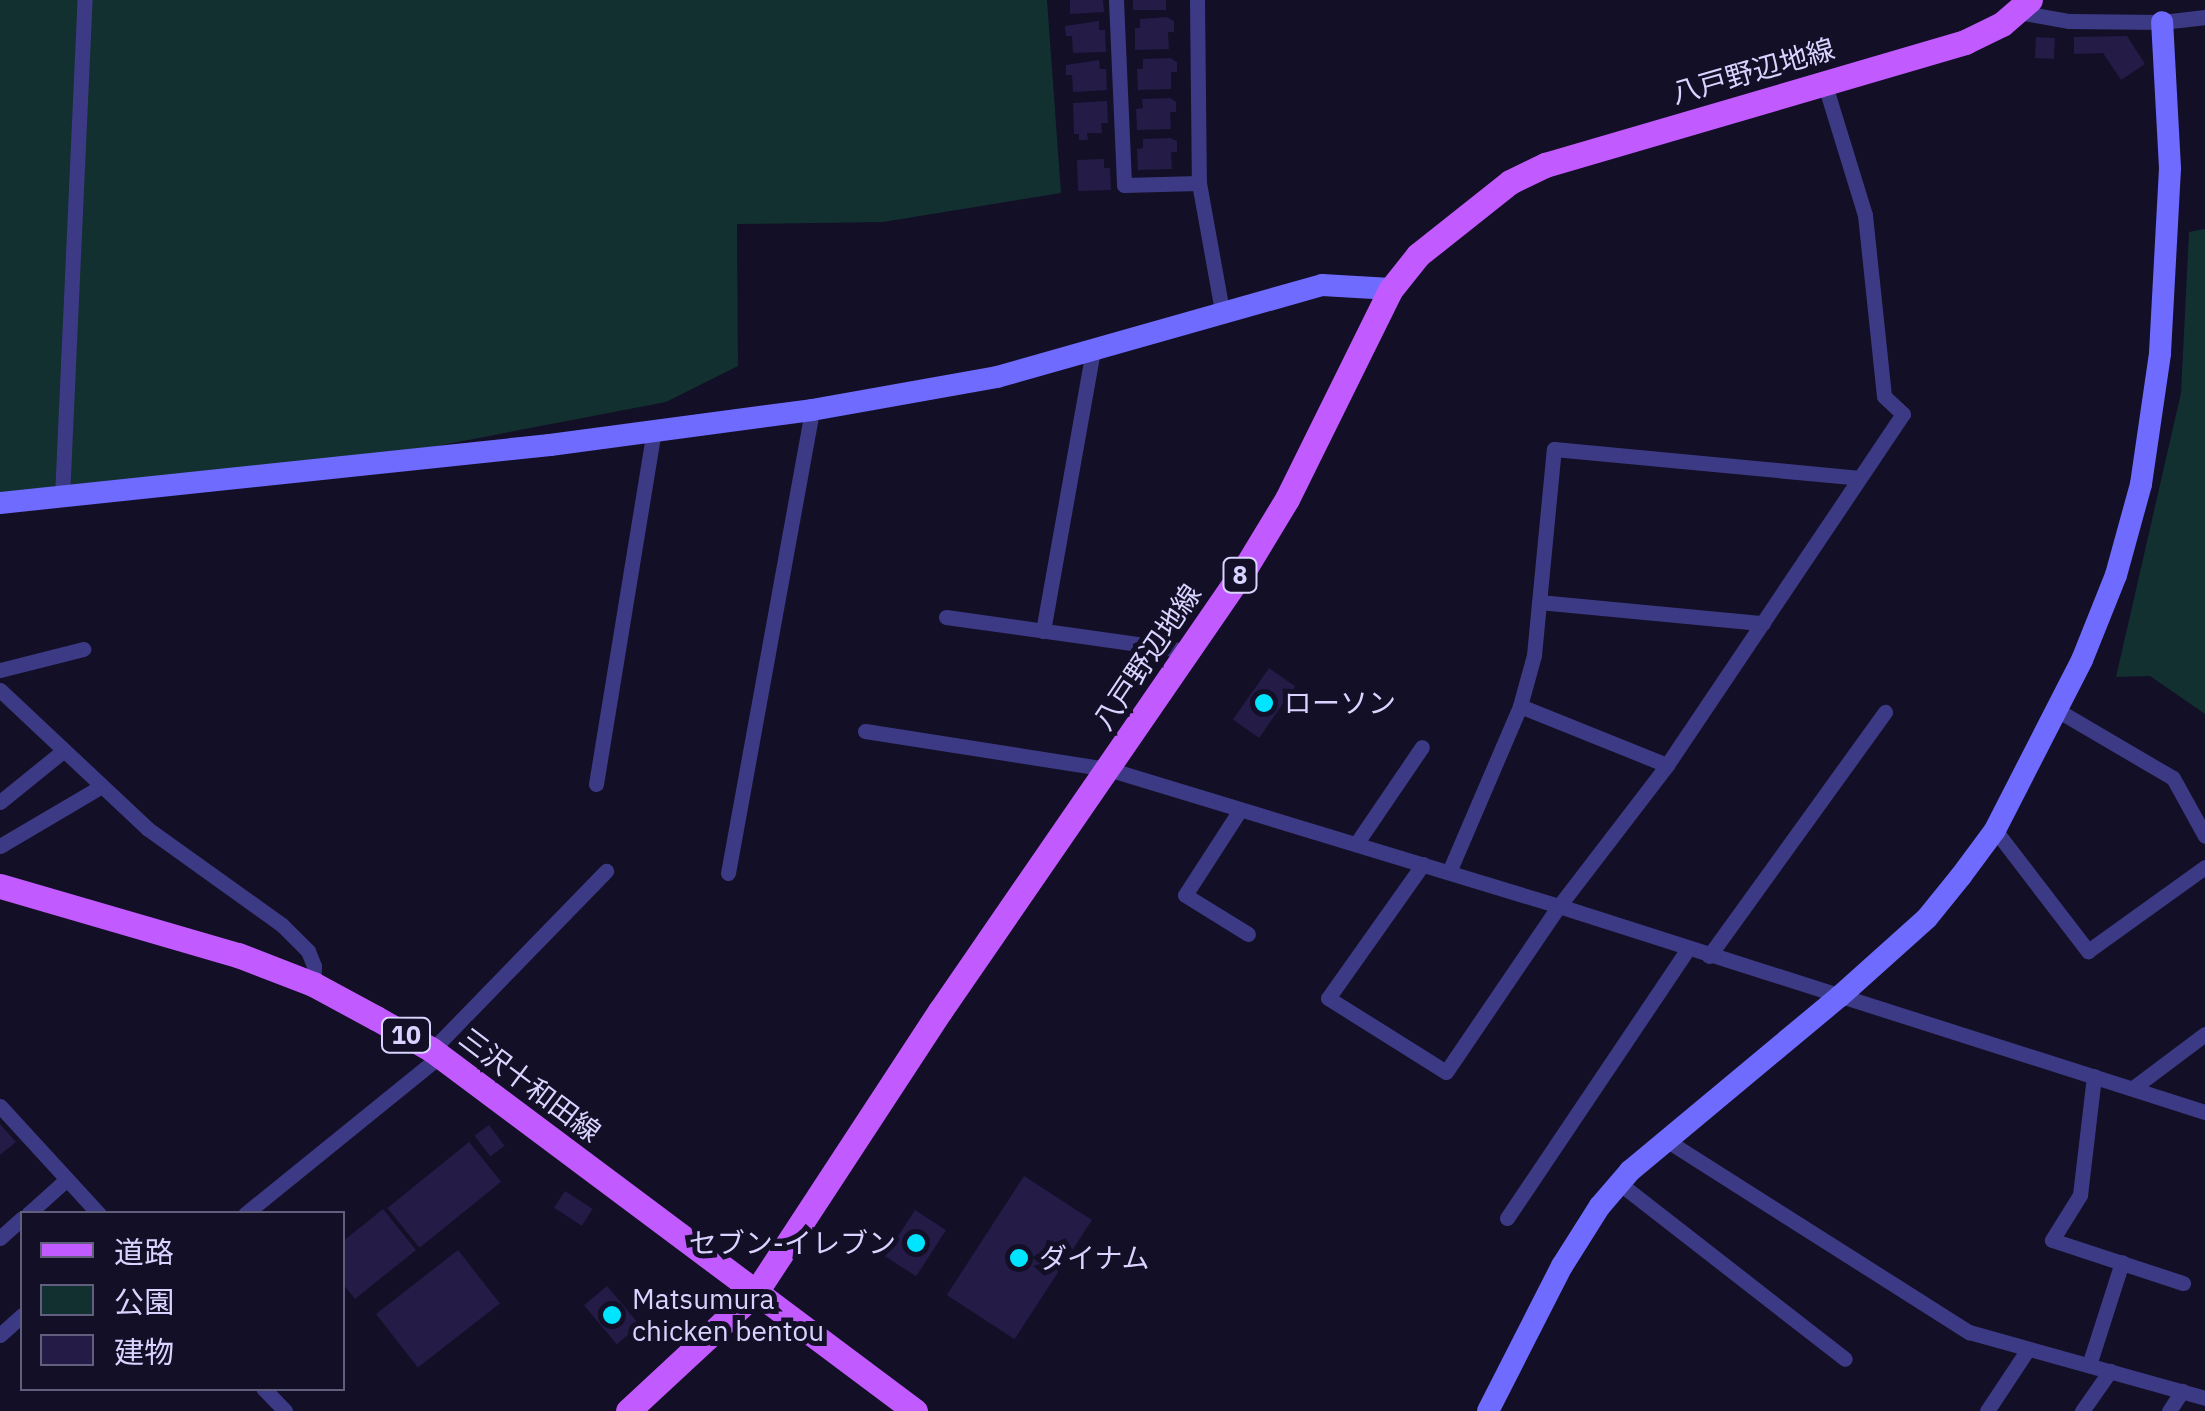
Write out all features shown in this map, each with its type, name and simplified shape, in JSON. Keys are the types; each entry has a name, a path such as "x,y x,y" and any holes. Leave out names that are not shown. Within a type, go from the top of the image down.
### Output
{"main road":[{"name":"八戸野辺地線","path":"628,1411 756,1292 940,1011 1108,768 1287,498 1391,289 1418,255 1453,223 1510,182 1545,165 1966,42 2024,6"},
{"name":"三沢十和田線","path":"0,886 238,955 313,984 436,1053 915,1411"}],"street":[{"path":"62,497 85,0"},
{"path":"1116,0 1124,186 1199,183"},
{"path":"1197,0 1199,183 1222,316"},
{"path":"2024,6 2070,20 2162,22 2205,17"},
{"path":"1488,1411 1562,1266 1619,1183 1927,918 1995,830 2057,710 2116,575 2141,484 2160,353 2168,224 2162,22"},
{"path":"1422,864 1328,998 1446,1072 1559,906 1667,765 1903,414 1884,396 1864,216 1824,82"},
{"path":"0,503 812,410 997,377 1322,285 1391,289"},
{"path":"1043,631 1093,351"},
{"path":"728,873 812,410"},
{"path":"596,784 654,431"},
{"path":"1449,872 1520,706 1534,656 1554,449 1860,478"},
{"path":"1539,602 1762,623"},
{"path":"946,618 1186,651"},
{"path":"0,670 82,649"},
{"path":"0,690 148,830 282,926 308,951 314,966 313,984"},
{"path":"1520,706 1667,765"},
{"path":"2057,710 2173,778 2205,836"},
{"path":"1709,956 1885,712"},
{"path":"865,731 1108,768 1559,906 1686,950 2205,1112"},
{"path":"1356,844 1422,747"},
{"path":"0,802 63,750"},
{"path":"0,846 100,787"},
{"path":"1240,810 1185,895 1248,934"},
{"path":"1995,830 2088,951 2205,867"},
{"path":"249,1211 436,1053 606,871"},
{"path":"1507,1218 1686,950"},
{"path":"2134,1088 2205,1034"},
{"path":"2094,1076 2080,1195 2052,1240 2184,1283"},
{"path":"0,1106 96,1211"},
{"path":"1666,1140 1969,1332 2205,1398"},
{"path":"30,1211 66,1178"},
{"path":"1619,1183 1846,1358"},
{"path":"0,1238 20,1220"},
{"path":"2088,1366 2122,1262"},
{"path":"0,1335 20,1318"},
{"path":"1986,1411 2028,1349"},
{"path":"2082,1411 2110,1371"},
{"path":"266,1391 285,1411"},
{"path":"2170,1411 2182,1392"}],"green space":[{"path":"0,0 1047,0 1061,193 883,222 737,224 738,366 666,402 411,451 0,496"},
{"path":"2205,229 2205,714 2150,676 2116,677 2181,393 2189,232"}],"building":[{"path":"1070,0 1103,0 1104,12 1070,14"},
{"path":"1133,0 1166,0 1166,10 1133,10"},
{"path":"1167,17 1174,21 1174,32 1168,32 1169,49 1135,50 1135,28 1140,28 1140,19"},
{"path":"1099,21 1099,30 1105,30 1106,52 1073,53 1072,36 1066,36 1065,26"},
{"path":"2127,36 2145,64 2121,80 2103,53 2074,54 2074,37"},
{"path":"2036,37 2055,38 2054,59 2035,58"},
{"path":"1170,58 1177,62 1177,72 1171,72 1171,89 1138,90 1137,69 1143,69 1143,59"},
{"path":"1099,60 1100,69 1106,69 1107,90 1073,92 1072,75 1066,75 1066,65"},
{"path":"1170,98 1176,102 1176,112 1170,112 1171,129 1137,130 1136,109 1143,108 1142,99"},
{"path":"1107,101 1108,123 1101,123 1102,133 1087,133 1088,140 1079,140 1079,134 1074,134 1073,103"},
{"path":"1143,139 1177,141 1177,152 1171,152 1172,169 1138,170 1137,149 1143,148"},
{"path":"1104,159 1104,168 1110,168 1111,190 1078,191 1077,160"},
{"name":"ローソン","path":"1269,668 1295,686 1259,738 1233,720"},
{"path":"0,1124 16,1142 0,1155"},
{"path":"489,1125 505,1146 490,1157 475,1136"},
{"path":"469,1142 501,1182 419,1248 387,1208"},
{"name":"ダイナム","path":"1024,1176 1092,1220 1015,1339 947,1295"},
{"path":"565,1191 593,1209 582,1226 554,1208"},
{"path":"383,1209 416,1250 355,1299 345,1287 345,1240"},
{"name":"セブン-イレブン","path":"915,1210 946,1230 916,1276 885,1256"},
{"path":"458,1250 500,1304 418,1368 376,1314"},
{"name":"Matsumura chicken bentou","path":"607,1286 640,1325 617,1344 584,1305"}],"place":[{"name":"ローソン","path":"1264,703"},
{"name":"セブン-イレブン","path":"916,1243"},
{"name":"ダイナム","path":"1019,1258"},
{"name":"Matsumura chicken bentou","path":"612,1315"}]}
